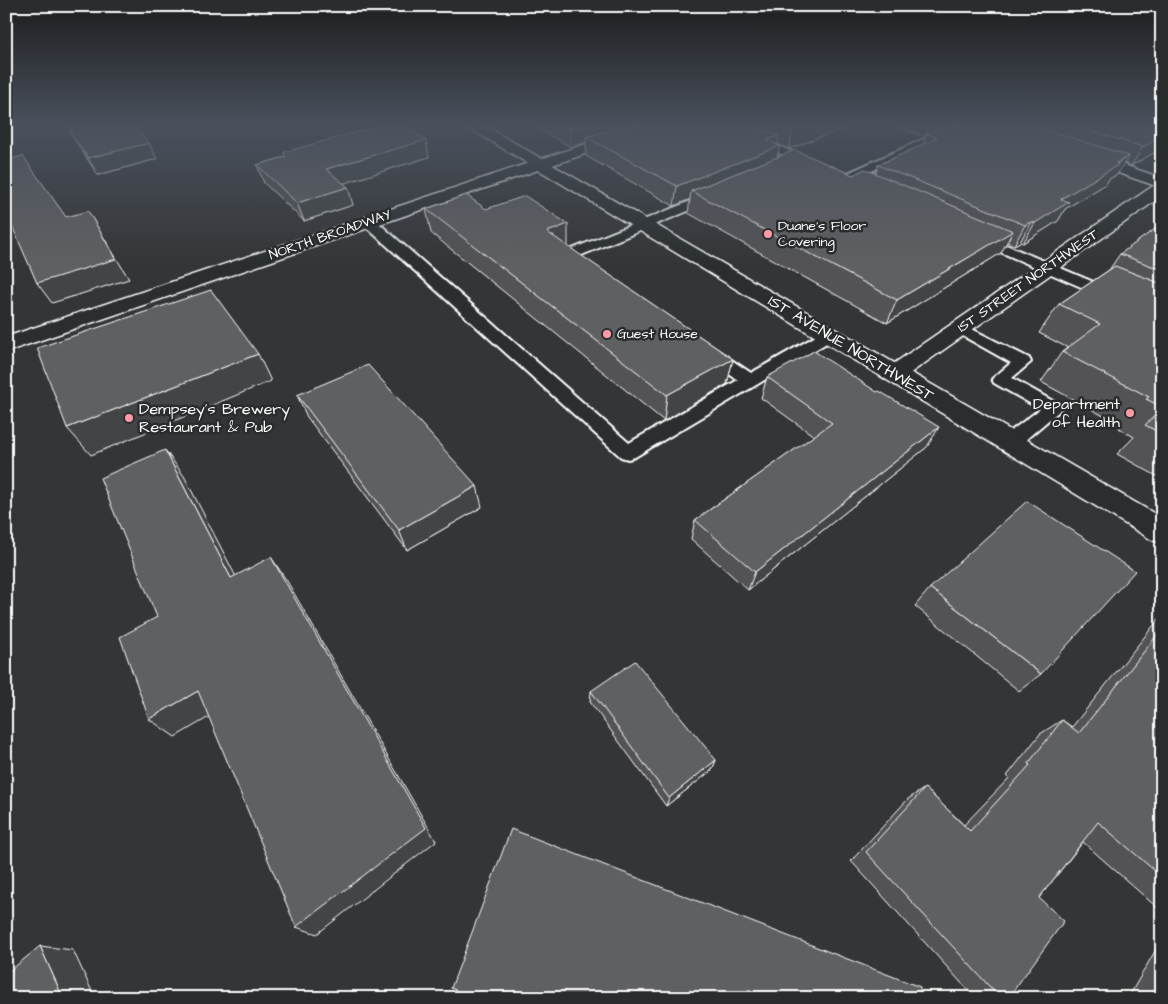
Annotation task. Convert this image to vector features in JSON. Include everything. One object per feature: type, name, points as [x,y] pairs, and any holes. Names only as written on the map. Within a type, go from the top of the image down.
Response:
[{"type":"street","name":"NORTH BROADWAY","points":[[6,345],[514,173]]},
{"type":"street","name":"1ST AVENUE NORTHWEST","points":[[555,173],[1162,532]]},
{"type":"street","points":[[1133,173],[1162,183]]},
{"type":"street","name":"1ST STREET NORTHWEST","points":[[894,374],[1162,188]]},
{"type":"lane","points":[[851,173],[841,177],[863,186]]},
{"type":"lane","points":[[591,272],[567,256],[722,192]]},
{"type":"lane","points":[[369,222],[628,452],[829,335]]},
{"type":"lane","points":[[968,233],[1162,317]]},
{"type":"lane","points":[[960,328],[1023,362],[1000,379],[1052,408],[1010,442]]},
{"type":"lane","points":[[695,343],[751,381]]},
{"type":"building","points":[[6,173],[35,173],[66,217],[88,211],[116,259],[37,283],[6,212]]},
{"type":"building","points":[[265,173],[331,173],[348,187],[297,203]]},
{"type":"building","points":[[653,173],[711,173],[677,186]]},
{"type":"building","points":[[737,173],[848,173],[853,175],[857,173],[874,173],[1013,231],[897,300],[691,191]]},
{"type":"building","points":[[897,173],[1105,173],[1061,199],[1069,202],[1035,223],[1031,222],[1025,225]]},
{"type":"building","points":[[466,195],[486,209],[525,196],[568,224],[547,232],[733,359],[667,395],[426,209]]},
{"type":"building","points":[[1162,224],[1162,270],[1120,254]]},
{"type":"building","points":[[1115,266],[1162,284],[1162,407],[1146,399],[1149,397],[1062,352],[1100,324],[1059,304]]},
{"type":"building","points":[[211,290],[258,354],[67,428],[37,348]]},
{"type":"building","points":[[814,351],[877,392],[879,391],[939,427],[755,572],[695,520],[832,423],[767,377]]},
{"type":"building","points":[[368,365],[477,486],[399,530],[297,395]]},
{"type":"building","points":[[1162,409],[1162,434],[1145,425]]},
{"type":"building","points":[[165,450],[231,578],[271,557],[426,828],[296,927],[198,691],[149,719],[120,637],[157,617],[100,478]]},
{"type":"building","points":[[1027,501],[1135,571],[1041,674],[930,588]]},
{"type":"building","points":[[1162,629],[1162,877],[1098,822],[1039,898],[1064,921],[1008,998],[1000,998],[866,852],[925,788],[970,831],[1030,765],[1028,764],[1062,720],[1079,733]]},
{"type":"building","points":[[635,661],[716,760],[669,798],[591,691]]},
{"type":"building","points":[[511,829],[920,987],[920,998],[473,998],[451,988]]},
{"type":"building","points":[[40,946],[63,998],[6,998],[6,974]]},
{"type":"place","name":"Duane's Floor Covering","points":[[768,234]]},
{"type":"place","name":"Guest House","points":[[607,334]]},
{"type":"place","name":"Department of Health","points":[[1130,413]]},
{"type":"place","name":"Dempsey's Brewery Restaurant & Pub","points":[[129,418]]}]
